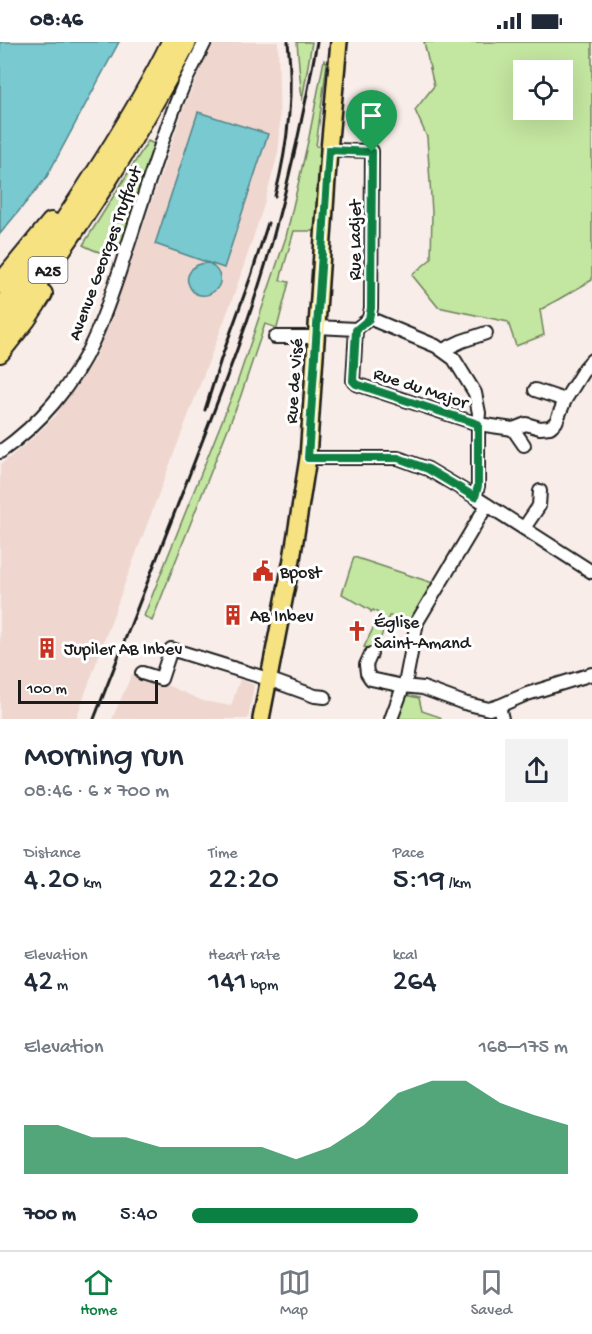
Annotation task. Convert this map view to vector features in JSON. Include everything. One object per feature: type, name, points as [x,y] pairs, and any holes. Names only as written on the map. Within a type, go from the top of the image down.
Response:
[{"type":"highway","name":"A25","points":[[0,308],[40,257],[87,187],[130,117],[171,42]]},
{"type":"highway","name":"A25","points":[[0,330],[51,266],[91,206],[140,128],[187,42]]},
{"type":"highway","name":"A25","points":[[0,285],[58,213],[87,187]]},
{"type":"highway","points":[[0,353],[26,320],[89,223],[91,206]]},
{"type":"main road","name":"Rue de Visé","points":[[261,719],[290,571],[308,458],[329,150],[339,42]]},
{"type":"street","name":"Avenue Georges Truffaut","points":[[0,452],[35,424],[57,399],[77,371],[93,341],[108,305],[176,103],[205,42]]},
{"type":"street","name":"Rue Ladjet","points":[[329,150],[372,152],[371,308],[369,319],[356,330]]},
{"type":"street","points":[[376,321],[443,350],[454,359],[475,393],[479,413],[478,424],[513,429],[526,424],[540,428],[550,427],[556,422],[565,400],[592,360]]},
{"type":"street","points":[[275,337],[356,330]]},
{"type":"street","name":"Rue du Major","points":[[356,330],[353,381],[356,384],[478,424],[478,486],[475,497]]},
{"type":"street","points":[[443,350],[486,333]]},
{"type":"street","points":[[535,390],[565,400]]},
{"type":"street","points":[[513,429],[524,444]]},
{"type":"street","points":[[308,458],[398,458],[428,469],[592,572]]},
{"type":"street","points":[[524,528],[539,506],[540,491]]},
{"type":"street","points":[[391,719],[406,679],[417,622],[487,505]]},
{"type":"street","points":[[142,673],[161,679],[171,650],[268,679],[315,696],[326,697]]},
{"type":"street","points":[[370,654],[366,665],[369,679],[423,688],[500,713],[527,694],[592,674]]},
{"type":"shaded area","points":[[213,42],[278,42],[280,133],[278,153],[264,205],[235,292],[76,719],[0,719],[0,465],[54,417],[94,360],[112,318],[185,104]]},
{"type":"shaded area","points":[[132,674],[169,686],[203,701],[231,706],[240,679],[254,685],[248,719],[112,719]]},
{"type":"green space","points":[[297,42],[312,42],[302,101]]},
{"type":"green space","points":[[424,42],[592,42],[592,280],[540,310],[544,335],[516,346],[508,322],[438,307],[412,275],[431,259],[432,212],[427,137],[415,110],[434,86]]},
{"type":"green space","points":[[324,60],[327,63],[316,146],[322,147],[314,231],[294,231],[280,280],[289,282],[277,328],[265,324],[240,398],[152,621],[144,616],[236,386],[286,237]]},
{"type":"green space","points":[[148,141],[156,145],[124,241],[110,253],[100,252],[83,245]]},
{"type":"green space","points":[[354,557],[433,583],[413,619],[389,616],[376,650],[364,647],[380,614],[373,610],[371,612],[342,594]]},
{"type":"green space","points":[[405,695],[419,698],[422,711],[441,719],[397,719]]},
{"type":"water","points":[[0,42],[119,42],[46,178],[0,234]]},
{"type":"water","points":[[198,112],[268,134],[224,268],[155,244]]},
{"type":"water","points":[[209,263],[217,271],[220,279],[219,286],[207,295],[200,295],[194,292],[188,283],[188,277],[196,266]]},
{"type":"railway","points":[[275,196],[289,120],[288,42]]},
{"type":"railway","points":[[94,719],[234,359],[254,301],[285,192],[317,42]]},
{"type":"railway","points":[[205,410],[268,223]]},
{"type":"place","name":"Bpost","points":[[263,571]]},
{"type":"place","name":"AB Inbev","points":[[233,615]]},
{"type":"place","name":"Église Saint-Amand","points":[[357,631]]},
{"type":"place","name":"Jupiler AB Inbev","points":[[47,648]]},
{"type":"route","points":[[329,150],[372,152],[371,308],[369,319],[356,330],[353,381],[356,384],[478,424],[478,486],[475,497],[428,469],[398,458],[308,458],[329,150]]}]
